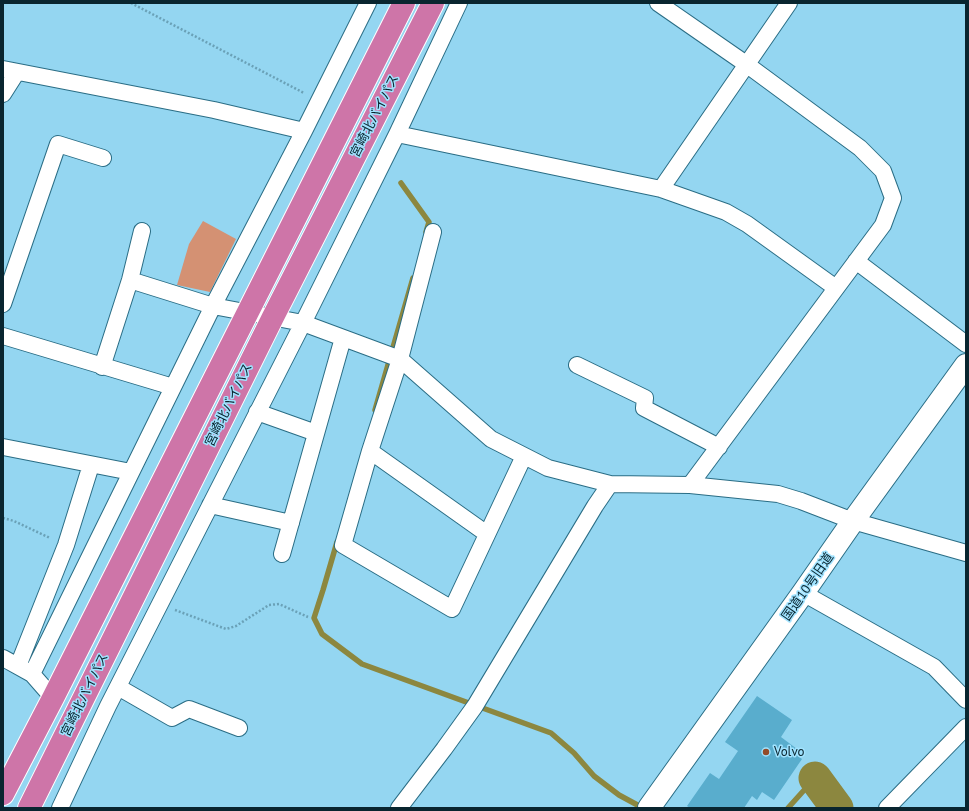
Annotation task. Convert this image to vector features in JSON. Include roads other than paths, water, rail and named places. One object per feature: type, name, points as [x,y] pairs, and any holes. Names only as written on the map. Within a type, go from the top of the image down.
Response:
[{"type":"highway","name":"宮崎北バイパス","points":[[3,794],[404,3]]},
{"type":"highway","name":"宮崎北バイパス","points":[[29,808],[272,317],[433,3]]},
{"type":"street","points":[[25,670],[131,472],[213,306],[368,3]]},
{"type":"street","points":[[60,808],[118,687],[303,323],[459,3]]},
{"type":"street","points":[[658,3],[746,64],[860,148],[883,170],[892,198],[883,225],[690,485]]},
{"type":"street","points":[[661,189],[789,3]]},
{"type":"street","points":[[3,94],[10,71],[214,110],[304,130]]},
{"type":"street","points":[[396,134],[661,189],[726,212],[747,224],[836,288]]},
{"type":"street","points":[[3,304],[58,144],[103,158]]},
{"type":"street","points":[[102,367],[130,280],[142,231]]},
{"type":"street","points":[[433,232],[393,356],[370,451],[343,545],[452,609],[524,456]]},
{"type":"street","points":[[856,261],[966,344]]},
{"type":"street","points":[[130,280],[213,306],[303,323],[393,356],[491,438],[548,468],[610,484],[690,485],[778,494],[801,501],[853,521],[966,553]]},
{"type":"street","points":[[3,336],[102,367],[173,387]]},
{"type":"street","points":[[282,554],[343,338]]},
{"type":"street","points":[[577,365],[645,398],[644,408],[719,446]]},
{"type":"street","name":"国道10号旧道","points":[[654,802],[853,521],[966,365]]},
{"type":"street","points":[[257,412],[316,433]]},
{"type":"street","points":[[3,447],[131,472]]},
{"type":"street","points":[[370,451],[487,534]]},
{"type":"street","points":[[25,670],[91,464]]},
{"type":"street","points":[[399,808],[444,750],[482,695],[591,513],[610,484]]},
{"type":"street","points":[[210,505],[291,523]]},
{"type":"street","points":[[803,593],[934,667],[966,700]]},
{"type":"street","points":[[3,658],[25,670],[53,698]]},
{"type":"street","points":[[118,687],[172,718],[189,708],[239,728]]},
{"type":"street","points":[[887,808],[966,727]]},
{"type":"waterway","points":[[401,183],[429,222],[426,232]]},
{"type":"waterway","points":[[375,410],[413,278]]},
{"type":"waterway","points":[[337,542],[314,618],[322,634],[362,664],[551,733],[574,753],[594,776],[619,795],[643,808]]},
{"type":"waterway","points":[[788,808],[815,778]]},
{"type":"waterway","points":[[815,778],[837,808]]},
{"type":"place","name":"Volvo","points":[[766,752]]}]
